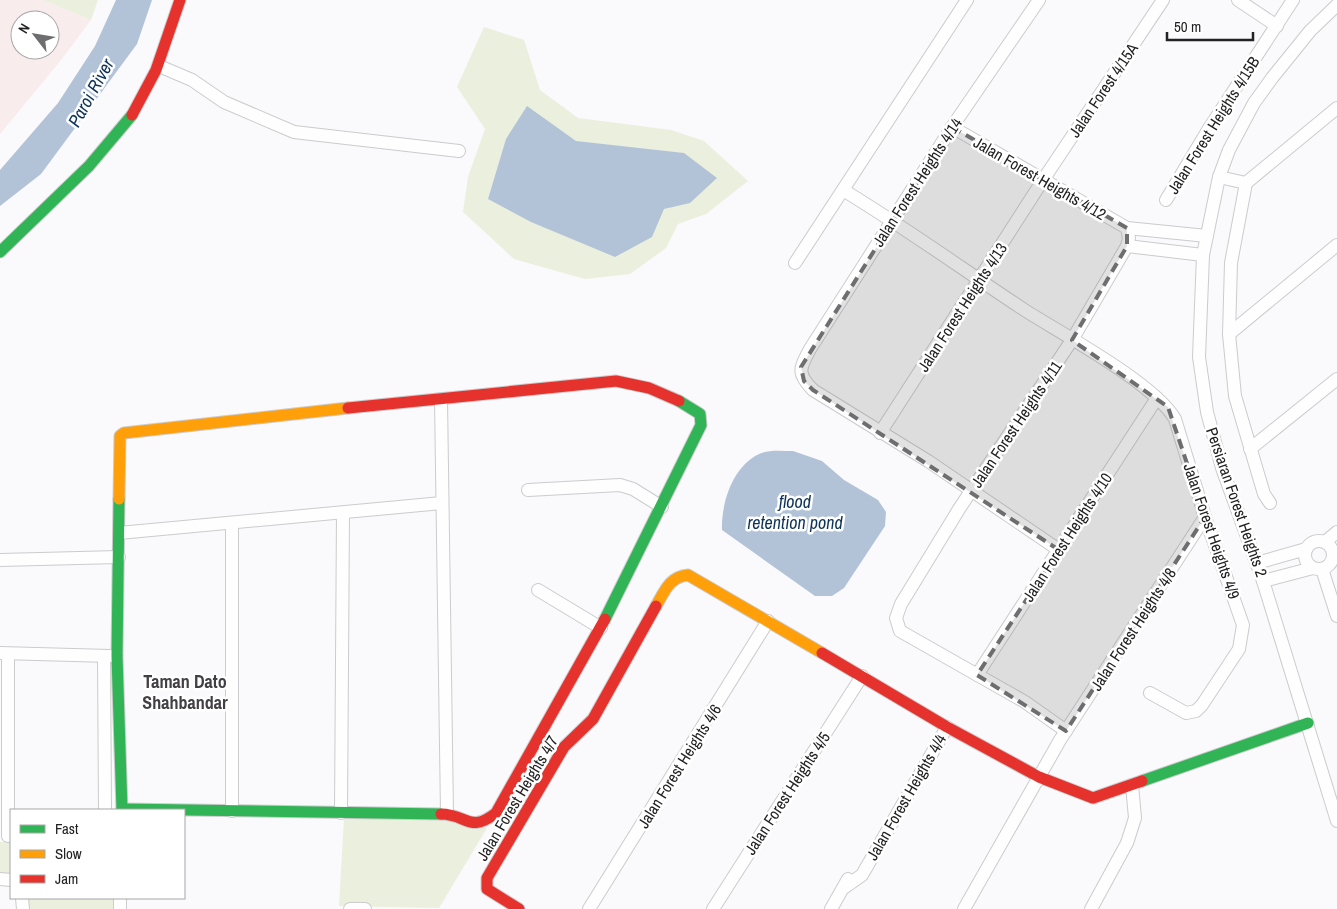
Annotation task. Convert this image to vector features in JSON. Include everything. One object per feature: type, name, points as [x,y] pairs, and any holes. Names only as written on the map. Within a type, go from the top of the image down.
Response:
[{"type":"street","points":[[0,252],[95,158],[136,109],[159,66],[180,0]]},
{"type":"street","points":[[795,263],[967,0]]},
{"type":"street","name":"Jalan Forest Heights 4/14","points":[[880,433],[812,390],[804,381],[801,367],[952,127],[1039,0]]},
{"type":"street","name":"Jalan Forest 4/15A","points":[[1043,180],[1163,0]]},
{"type":"street","points":[[1238,0],[1277,26]]},
{"type":"street","name":"Jalan Forest Heights 4/15B","points":[[1166,200],[1208,130],[1293,0]]},
{"type":"street","name":"Persiaran Forest Heights 2","points":[[1337,5],[1293,51],[1254,103],[1229,150],[1219,177],[1203,255],[1199,356],[1201,383],[1222,468],[1263,581],[1337,821]]},
{"type":"street","points":[[159,66],[192,80],[224,102],[294,132],[459,151]]},
{"type":"street","points":[[1270,503],[1264,494],[1235,396],[1229,334],[1231,263],[1246,183],[1337,108]]},
{"type":"street","name":"Jalan Forest Heights 4/12","points":[[952,127],[1128,228]]},
{"type":"street","points":[[1219,177],[1246,183]]},
{"type":"street","name":"Jalan Forest Heights 4/13","points":[[880,433],[1043,180]]},
{"type":"street","name":"Jalan Forest Heights 4/9","points":[[843,190],[892,220],[1072,340],[1158,398],[1168,407],[1175,419],[1205,517],[1243,625],[1239,649],[1202,705],[1196,711],[1186,713],[1150,693]]},
{"type":"street","points":[[1128,228],[1207,236]]},
{"type":"street","name":"Jalan Forest Heights 4/11","points":[[977,675],[900,631],[896,618],[901,604],[971,492],[1072,340],[1127,246],[1129,238],[1128,228]]},
{"type":"street","points":[[1229,334],[1337,245]]},
{"type":"street","points":[[1127,246],[1203,255]]},
{"type":"street","points":[[1250,449],[1337,379]]},
{"type":"street","points":[[122,809],[118,656],[118,441],[124,433],[616,381],[641,385],[688,406],[700,414],[700,425],[662,507],[601,628],[496,813],[484,823],[473,826],[447,814],[185,810]]},
{"type":"street","points":[[441,398],[447,814]]},
{"type":"street","name":"Jalan Forest Heights 4/10","points":[[977,675],[1158,398]]},
{"type":"street","points":[[880,433],[928,461],[1059,550]]},
{"type":"street","points":[[528,490],[620,485],[633,489],[662,507]]},
{"type":"street","points":[[119,533],[442,503]]},
{"type":"street","points":[[341,813],[343,513]]},
{"type":"street","name":"Jalan Forest Heights 4/8","points":[[964,909],[1063,736],[1205,517]]},
{"type":"street","points":[[232,523],[232,811]]},
{"type":"street","points":[[1257,563],[1306,549],[1312,542],[1325,542],[1337,532]]},
{"type":"street","points":[[1263,581],[1330,564],[1335,557],[1331,548],[1325,542]]},
{"type":"street","points":[[1306,549],[1307,562],[1318,568],[1337,616]]},
{"type":"street","points":[[0,560],[119,557]]},
{"type":"street","name":"Jalan Forest Heights 4/7","points":[[519,909],[487,888],[487,878],[564,747],[592,719],[669,584],[678,576],[688,576],[768,621]]},
{"type":"street","points":[[538,590],[601,628]]},
{"type":"street","points":[[768,621],[947,726],[1039,777],[1080,795],[1093,798],[1308,723]]},
{"type":"street","name":"Jalan Forest Heights 4/6","points":[[589,909],[768,621]]},
{"type":"street","points":[[6,836],[4,654],[118,656]]},
{"type":"street","points":[[104,656],[105,809]]},
{"type":"street","points":[[977,675],[1024,702],[1063,736]]},
{"type":"street","name":"Jalan Forest Heights 4/5","points":[[713,909],[862,676]]},
{"type":"street","name":"Jalan Forest Heights 4/4","points":[[831,909],[851,874],[864,868],[947,726]]},
{"type":"street","points":[[1095,908],[1128,843],[1135,818],[1132,785]]},
{"type":"street","points":[[350,909],[365,909]]},
{"type":"highlighted area","points":[[952,127],[1127,228],[1127,246],[1072,340],[1168,407],[1205,517],[1066,731],[977,675],[1059,550],[813,390],[804,381],[801,367]]},
{"type":"shaded area","points":[[0,0],[43,0],[91,20],[61,60],[0,134]]},
{"type":"green space","points":[[43,0],[98,0],[91,20]]},
{"type":"green space","points":[[484,27],[524,40],[540,90],[578,118],[671,130],[704,141],[748,181],[706,214],[678,224],[666,248],[630,274],[585,279],[514,259],[463,212],[468,177],[485,129],[457,87]]},
{"type":"green space","points":[[344,819],[446,819],[487,828],[439,908],[339,906]]},
{"type":"green space","points":[[10,841],[10,878],[0,878],[0,842]]},
{"type":"green space","points":[[25,899],[116,899],[115,909],[25,909]]},
{"type":"water","name":"Paroi River","points":[[116,0],[152,0],[137,44],[41,174],[0,206],[0,170],[58,103],[95,46]]},
{"type":"water","points":[[527,106],[576,141],[684,153],[717,178],[690,203],[664,209],[652,237],[615,257],[531,222],[488,199],[506,139]]},
{"type":"water","name":"flood retention pond","points":[[793,451],[822,461],[844,480],[878,500],[886,512],[885,526],[844,588],[832,596],[815,596],[722,530],[722,519],[727,495],[738,473],[745,464],[765,452]]},
{"type":"traffic: fast","points":[[0,252],[89,166],[132,115]]},
{"type":"traffic: fast","points":[[605,619],[701,425],[700,414],[679,401]]},
{"type":"traffic: fast","points":[[119,499],[117,656],[122,809]]},
{"type":"traffic: fast","points":[[1142,781],[1308,723]]},
{"type":"traffic: fast","points":[[185,810],[441,814]]},
{"type":"traffic: slow","points":[[119,499],[120,436],[124,433],[348,408]]},
{"type":"traffic: slow","points":[[656,606],[672,582],[688,575],[822,653]]},
{"type":"traffic: jam","points":[[132,115],[156,70],[180,0]]},
{"type":"traffic: jam","points":[[348,408],[616,381],[649,388],[679,401]]},
{"type":"traffic: jam","points":[[519,909],[487,889],[487,878],[564,747],[593,719],[656,606]]},
{"type":"traffic: jam","points":[[441,814],[474,823],[487,819],[496,813],[605,619]]},
{"type":"traffic: jam","points":[[822,653],[947,727],[1039,777],[1093,798],[1142,781]]},
{"type":"district","name":"Taman Dato Shahbandar","points":[[185,692]]}]
